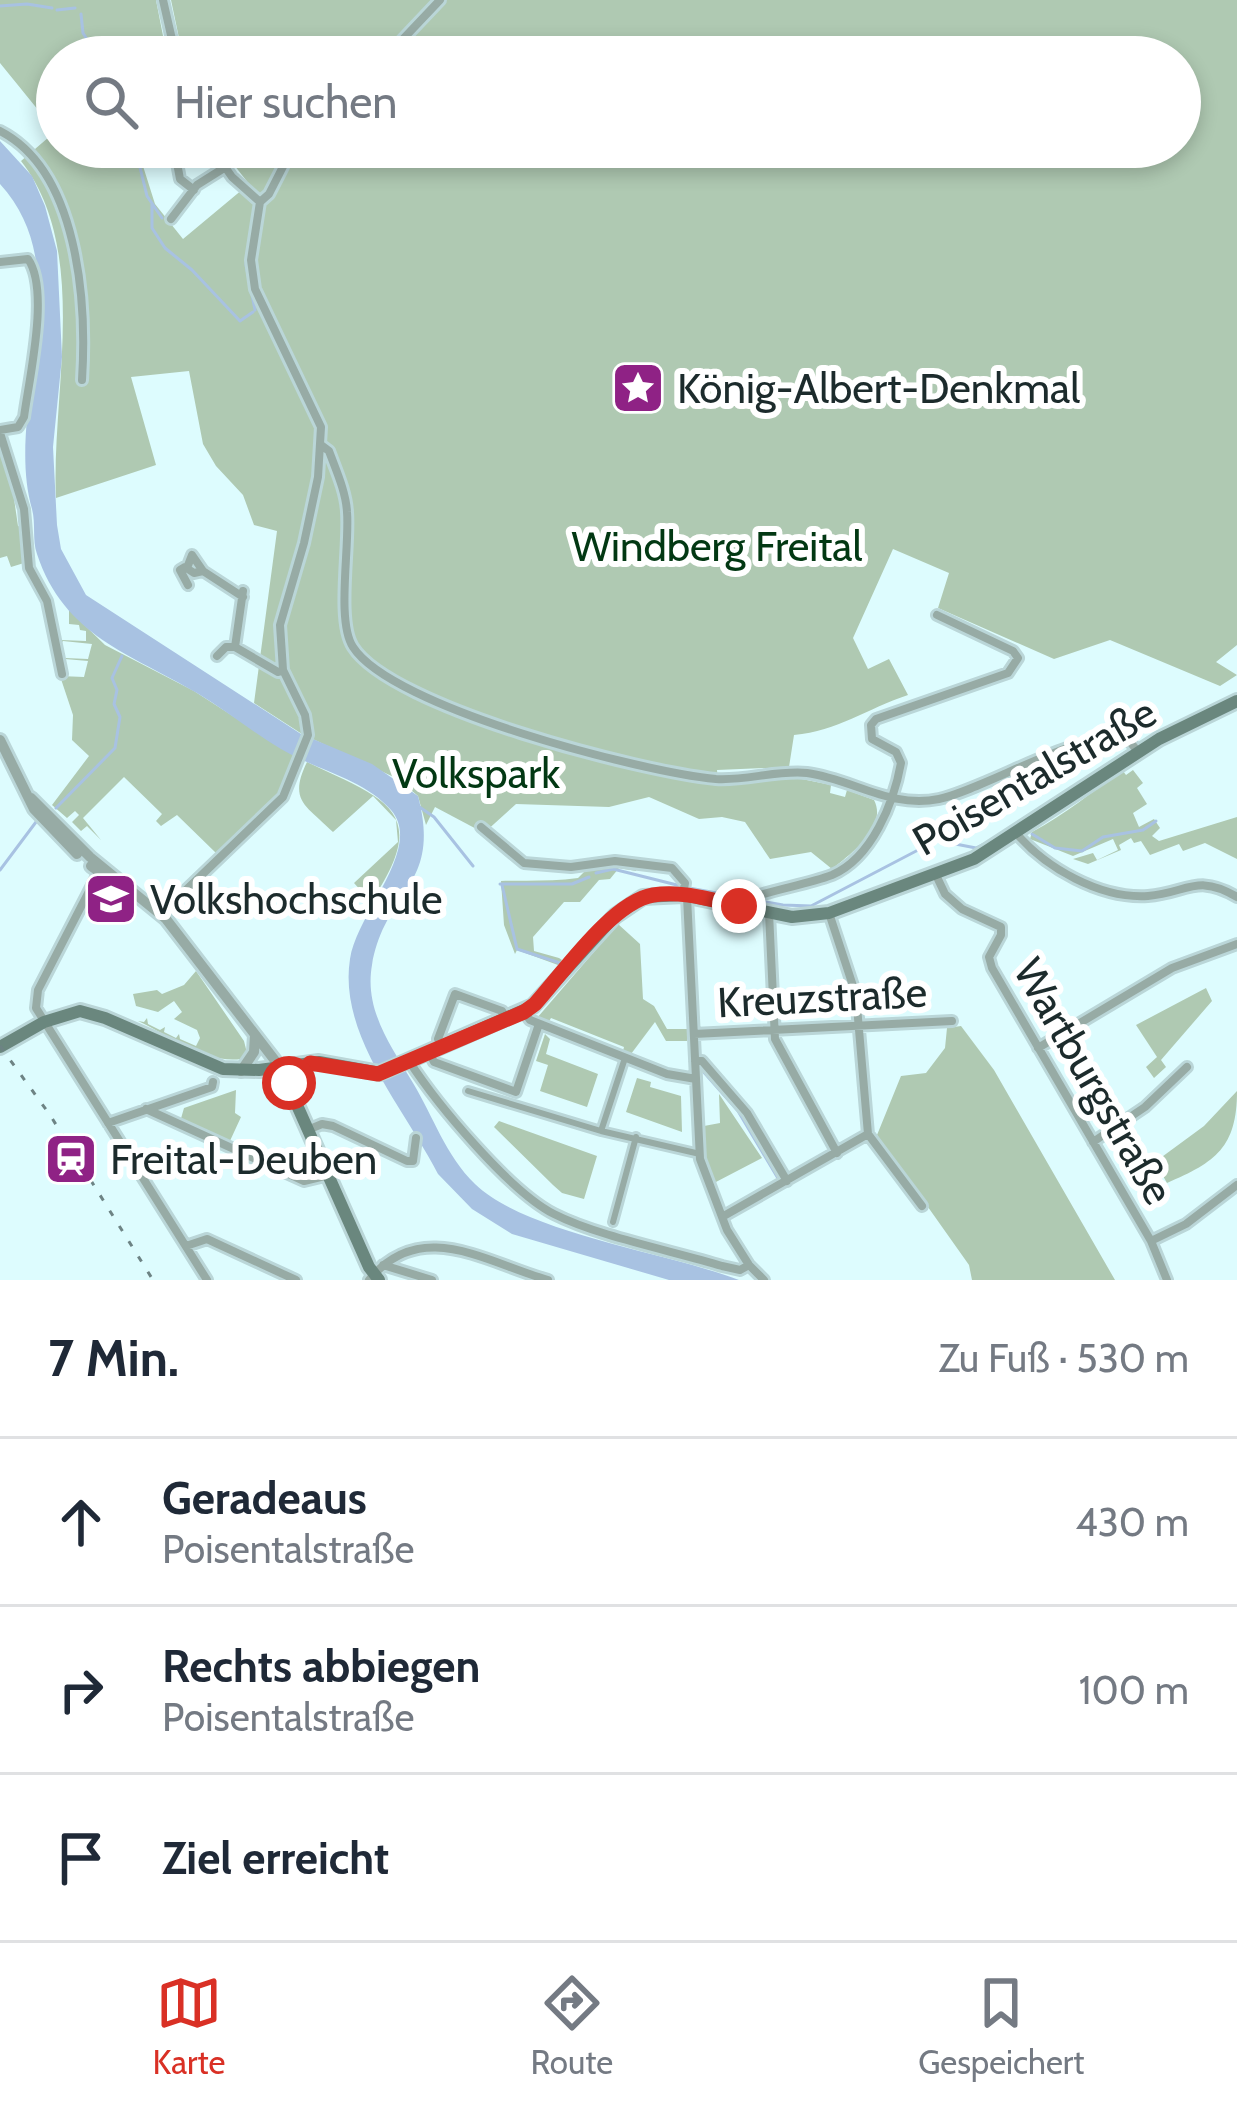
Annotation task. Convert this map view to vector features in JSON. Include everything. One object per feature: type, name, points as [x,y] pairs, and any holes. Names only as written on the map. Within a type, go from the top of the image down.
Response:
[{"type":"main road","name":"Poisentalstraße","points":[[241,1071],[310,1063],[380,1073],[524,1012],[626,907],[653,895],[685,892],[808,918],[936,875],[1016,833],[1138,752],[1237,701]]},
{"type":"main road","points":[[0,1047],[65,1013],[88,1012],[211,1066],[241,1071]]},
{"type":"main road","points":[[294,1093],[310,1063]]},
{"type":"main road","points":[[280,1067],[376,1275]]},
{"type":"street","points":[[163,0],[171,36]]},
{"type":"street","points":[[406,36],[440,0]]},
{"type":"street","points":[[0,131],[36,158]]},
{"type":"street","points":[[44,168],[65,208],[78,283],[82,380]]},
{"type":"street","points":[[178,168],[180,179],[194,190]]},
{"type":"street","points":[[171,219],[194,190],[224,168],[260,202]]},
{"type":"street","points":[[161,914],[279,801],[308,735],[283,670],[280,625],[304,543],[321,427],[255,290],[251,260],[260,202],[282,168]]},
{"type":"street","points":[[0,262],[28,259],[34,265],[37,313],[24,417],[18,427],[0,432],[24,509],[28,562],[47,601],[62,674]]},
{"type":"street","points":[[321,445],[329,451],[347,507],[348,637],[355,651],[399,684],[512,730],[716,779],[818,775],[890,800],[941,798],[1064,750],[1114,737],[1128,739],[1138,752]]},
{"type":"street","points":[[188,584],[181,570],[187,568],[192,555],[203,571],[243,594],[236,647]]},
{"type":"street","points":[[757,896],[827,876],[846,866],[873,835],[901,763],[896,752],[872,739],[875,719],[1009,674],[1018,658],[1013,651],[937,615]]},
{"type":"street","points":[[218,656],[226,647],[236,647],[278,672],[283,670]]},
{"type":"street","points":[[0,740],[46,823],[161,914],[280,1067]]},
{"type":"street","points":[[481,827],[524,863],[572,867],[615,861],[671,868],[685,892],[700,1154],[722,1217],[749,1265],[764,1280]]},
{"type":"street","points":[[1016,833],[1066,874],[1126,894],[1155,895],[1204,884],[1236,896]]},
{"type":"street","points":[[100,869],[35,995],[36,1008],[207,1280]]},
{"type":"street","name":"Wartburgstraße","points":[[936,875],[945,894],[962,909],[1001,927],[989,963],[1151,1241],[1167,1280]]},
{"type":"street","points":[[769,912],[773,1029],[779,1052],[837,1153]]},
{"type":"street","points":[[829,913],[851,973],[868,1135],[922,1206]]},
{"type":"street","points":[[1038,1048],[1157,976],[1237,944]]},
{"type":"street","points":[[507,1019],[502,1011],[454,994],[434,1062],[516,1092],[539,1024]]},
{"type":"street","points":[[524,1012],[539,1024],[625,1058],[696,1079]]},
{"type":"street","name":"Kreuzstraße","points":[[694,1034],[952,1021]]},
{"type":"street","points":[[241,1071],[254,1052],[255,1032]]},
{"type":"street","points":[[601,1131],[625,1058]]},
{"type":"street","points":[[695,1061],[702,1061],[747,1113],[788,1181]]},
{"type":"street","points":[[406,1062],[543,1208],[562,1218],[722,1266],[740,1270],[749,1265]]},
{"type":"street","points":[[1093,1142],[1145,1108],[1187,1067]]},
{"type":"street","points":[[108,1123],[212,1088],[213,1082]]},
{"type":"street","points":[[468,1090],[601,1131],[700,1154]]},
{"type":"street","points":[[146,1109],[304,1181],[329,1175]]},
{"type":"street","points":[[310,1130],[322,1124],[333,1126],[407,1161],[415,1156],[416,1138]]},
{"type":"street","points":[[722,1217],[868,1135]]},
{"type":"street","points":[[613,1222],[636,1137]]},
{"type":"street","points":[[1151,1241],[1186,1224],[1237,1185]]},
{"type":"street","points":[[187,1246],[207,1239],[296,1280]]},
{"type":"street","points":[[376,1275],[421,1246],[436,1245],[548,1280]]},
{"type":"street","points":[[376,1275],[432,1280]]},
{"type":"green space","points":[[0,0],[156,0],[163,36],[36,36],[36,107],[0,63]]},
{"type":"green space","points":[[171,0],[1237,0],[1237,645],[1216,662],[1237,675],[1220,686],[1110,640],[1054,659],[938,608],[949,573],[893,549],[853,638],[868,669],[889,659],[908,695],[838,724],[794,735],[789,767],[717,770],[718,781],[797,778],[831,785],[830,793],[845,797],[847,790],[874,800],[877,810],[872,830],[832,869],[811,852],[770,859],[745,822],[699,819],[649,797],[609,807],[516,804],[484,833],[435,807],[426,825],[418,796],[398,779],[302,734],[254,703],[277,531],[254,525],[243,495],[203,444],[189,371],[131,377],[156,465],[56,498],[62,279],[42,197],[21,161],[36,148],[36,168],[144,168],[155,204],[183,239],[249,184],[236,168],[1201,168],[1201,36],[179,36]]},
{"type":"green space","points":[[0,455],[15,484],[18,526],[22,527],[24,563],[11,567],[7,556],[0,558]]},
{"type":"green space","points":[[69,610],[105,645],[194,691],[295,756],[280,792],[216,853],[177,815],[161,826],[156,821],[162,814],[124,777],[83,818],[101,840],[87,826],[81,831],[72,822],[79,815],[75,811],[67,818],[52,805],[89,756],[72,740],[73,715],[60,676],[84,677],[88,661],[65,659],[63,664],[61,654],[88,659],[92,644],[63,641],[59,646],[57,635],[61,640],[86,641],[86,631],[69,624]]},
{"type":"green space","points":[[307,762],[359,787],[378,799],[395,819],[373,796],[333,832],[300,794]]},
{"type":"green space","points":[[1133,770],[1143,783],[1137,788],[1147,804],[1133,813],[1139,827],[1154,819],[1160,828],[1152,836],[1159,841],[1237,817],[1237,859],[1205,843],[1183,851],[1179,844],[1150,855],[1141,841],[1134,843],[1131,838],[1119,845],[1121,850],[1088,864],[1073,859],[1093,853],[1097,860],[1118,850],[1113,839],[1073,856],[1030,839],[1032,832],[1123,771],[1126,775]]},
{"type":"green space","points":[[396,822],[399,828],[398,847],[371,902],[354,883],[398,842]]},
{"type":"green space","points":[[616,863],[637,866],[636,871],[619,868],[610,879],[599,880],[580,902],[564,902],[533,937],[534,951],[559,958],[558,965],[517,950],[515,954],[504,925],[501,881],[578,878],[587,869]]},
{"type":"green space","points":[[618,924],[640,944],[643,999],[654,1006],[667,1029],[687,1029],[687,1041],[666,1041],[655,1022],[631,1054],[551,1018],[548,1023],[537,1018]]},
{"type":"green space","points":[[196,971],[244,1041],[247,1053],[241,1059],[201,1053],[138,1021],[147,1018],[148,1024],[160,1030],[165,1027],[164,1032],[176,1038],[179,1034],[196,1046],[197,1030],[174,1019],[182,1012],[174,1001],[158,1012],[136,1006],[133,994],[157,990],[162,994],[184,985]]},
{"type":"green space","points":[[1206,988],[1212,1001],[1161,1060],[1166,1067],[1154,1078],[1146,1067],[1157,1057],[1136,1025]]},
{"type":"green space","points":[[961,1026],[994,1070],[1115,1280],[972,1280],[969,1265],[877,1135],[901,1076],[926,1073],[945,1048],[947,1028]]},
{"type":"green space","points":[[545,1034],[550,1039],[546,1054],[598,1074],[587,1107],[540,1091],[548,1065],[536,1061]]},
{"type":"green space","points":[[637,1078],[681,1096],[682,1132],[626,1112]]},
{"type":"green space","points":[[236,1090],[235,1113],[241,1117],[229,1143],[180,1122],[184,1108]]},
{"type":"green space","points":[[1237,1091],[1233,1126],[1220,1150],[1199,1168],[1167,1183],[1155,1162],[1204,1126]]},
{"type":"green space","points":[[719,1094],[762,1158],[714,1183],[704,1126],[720,1123]]},
{"type":"green space","points":[[499,1121],[597,1156],[584,1199],[553,1185],[494,1127]]},
{"type":"water","points":[[0,141],[32,176],[57,251],[62,357],[53,447],[57,525],[61,549],[86,595],[301,734],[372,764],[418,796],[423,850],[379,940],[372,965],[372,997],[388,1041],[448,1148],[475,1184],[498,1201],[562,1229],[739,1280],[669,1280],[512,1234],[472,1209],[438,1174],[377,1071],[354,1016],[350,959],[400,843],[399,825],[391,810],[367,790],[281,749],[197,693],[102,640],[64,605],[49,582],[36,549],[26,470],[39,299],[36,258],[24,219],[0,184]]},
{"type":"waterway","points":[[0,6],[52,8]]},
{"type":"waterway","points":[[57,10],[75,8]]},
{"type":"waterway","points":[[81,14],[85,36]]},
{"type":"waterway","points":[[140,168],[147,196],[162,218]]},
{"type":"waterway","points":[[152,204],[152,228],[165,248],[240,321],[253,312]]},
{"type":"waterway","points":[[252,222],[246,265],[255,310]]},
{"type":"waterway","points":[[56,808],[115,748],[120,717],[112,678],[122,656]]},
{"type":"waterway","points":[[418,806],[434,817],[473,866]]},
{"type":"waterway","points":[[1032,834],[1055,848],[1082,851],[1103,837],[1143,830],[1156,821]]},
{"type":"waterway","points":[[0,870],[36,822]]},
{"type":"waterway","points":[[935,840],[976,848],[992,840]]},
{"type":"waterway","points":[[596,873],[613,869],[689,888],[811,906],[920,849]]},
{"type":"waterway","points":[[500,884],[572,884],[589,877]]},
{"type":"waterway","points":[[502,885],[517,949],[560,963]]},
{"type":"waterway","points":[[701,1069],[738,1111],[779,1180]]},
{"type":"railway","points":[[0,1046],[50,1115],[153,1280]]},
{"type":"place","name":"König-Albert-Denkmal","points":[[638,388]]},
{"type":"place","name":"Volkshochschule","points":[[111,899]]},
{"type":"place","name":"Freital-Deuben","points":[[71,1159]]},
{"type":"route","points":[[289,1083],[294,1093],[310,1063],[378,1074],[524,1012],[615,916],[643,897],[672,894],[739,906]]},
{"type":"park label","name":"Windberg Freital","points":[[717,546]]},
{"type":"park label","name":"Volkspark","points":[[476,773]]}]
